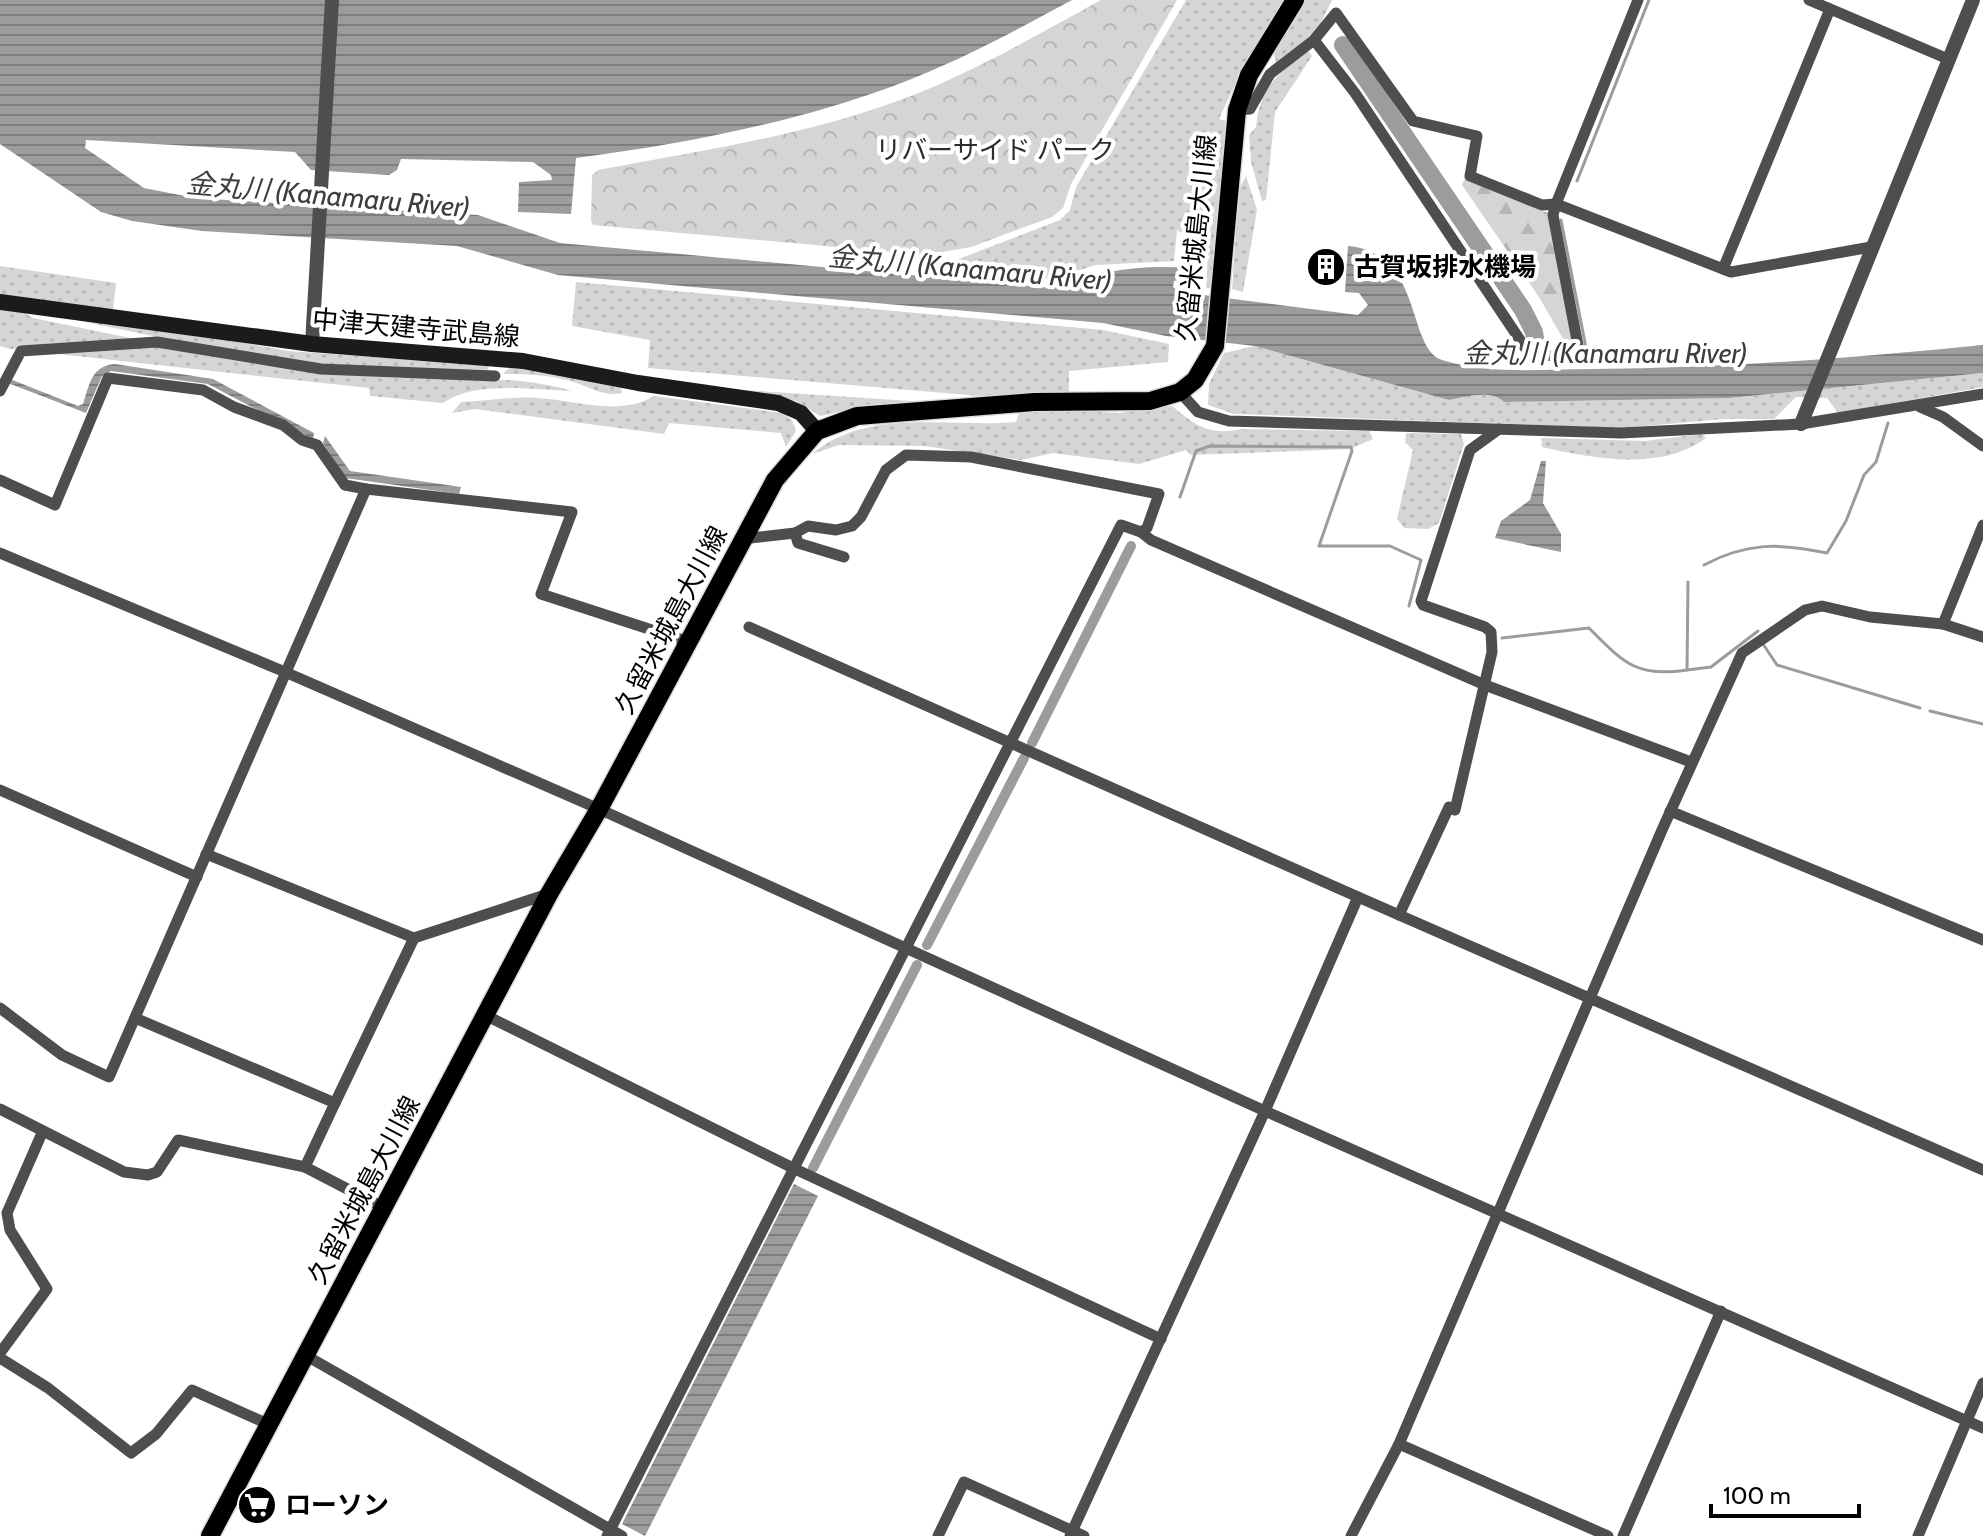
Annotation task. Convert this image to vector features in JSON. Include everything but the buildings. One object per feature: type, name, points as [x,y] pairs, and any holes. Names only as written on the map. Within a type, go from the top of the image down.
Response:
[{"type":"main road","name":"久留米城島大川線","points":[[210,1536],[549,894],[599,809],[775,480],[817,431],[857,416],[1034,402],[1150,401],[1180,392],[1195,380],[1215,346],[1237,110],[1249,75],[1295,0]]},
{"type":"main road","name":"中津天建寺武島線","points":[[0,302],[523,361],[638,383],[778,403],[801,413],[817,431]]},
{"type":"street","points":[[312,339],[332,0]]},
{"type":"street","points":[[1314,40],[1355,93],[1530,355],[1580,356],[1553,215],[1638,0]]},
{"type":"street","points":[[1809,0],[1948,59]]},
{"type":"street","points":[[1801,424],[1844,310],[1973,0]]},
{"type":"street","points":[[1723,269],[1830,9]]},
{"type":"street","points":[[1237,110],[1250,109],[1270,74],[1314,40],[1336,13],[1413,121],[1477,136],[1470,176],[1542,205],[1556,204],[1731,272],[1871,247]]},
{"type":"street","points":[[0,391],[21,351],[157,342],[321,369],[495,376]]},
{"type":"street","points":[[1,483],[55,505],[108,378],[203,390],[317,445],[345,485],[572,512],[541,594],[689,642]]},
{"type":"street","points":[[1180,392],[1198,412],[1229,421],[1621,433],[1801,424],[1919,407],[1983,394]]},
{"type":"street","points":[[1919,407],[1943,417],[1983,446]]},
{"type":"street","points":[[1399,915],[1449,807],[1455,810],[1492,652],[1491,632],[1485,627],[1423,605],[1421,601],[1470,450],[1499,429]]},
{"type":"street","points":[[742,539],[795,533],[808,526],[836,530],[852,526],[861,517],[894,461],[906,455],[923,453],[971,457],[1159,494],[1147,528],[1141,532]]},
{"type":"street","points":[[0,1008],[62,1055],[109,1077],[366,489]]},
{"type":"street","points":[[305,1355],[613,1534],[1121,525],[1485,685],[1691,762]]},
{"type":"street","points":[[1943,624],[1983,525]]},
{"type":"street","points":[[795,533],[798,543],[844,557]]},
{"type":"street","points":[[0,553],[285,672],[599,809],[1265,1111],[1983,1428]]},
{"type":"street","points":[[1351,1536],[1399,1444],[1691,762],[1742,653],[1805,610],[1833,608],[1870,617],[1943,624],[1983,637]]},
{"type":"street","points":[[749,627],[1983,1170]]},
{"type":"street","points":[[0,790],[197,877]]},
{"type":"street","points":[[1670,811],[1983,940]]},
{"type":"street","points":[[206,854],[414,938],[549,894]]},
{"type":"street","points":[[1071,1533],[1265,1111],[1358,897]]},
{"type":"street","points":[[305,1167],[414,938]]},
{"type":"street","points":[[487,1016],[795,1169],[1161,1339]]},
{"type":"street","points":[[135,1018],[335,1103]]},
{"type":"street","points":[[0,1109],[124,1172],[148,1175],[157,1172],[178,1140],[305,1167],[384,1208]]},
{"type":"street","points":[[42,1133],[7,1213],[10,1230],[47,1289],[0,1355],[131,1453],[156,1434],[192,1390],[270,1425]]},
{"type":"street","points":[[1623,1536],[1721,1311]]},
{"type":"street","points":[[1918,1536],[1983,1383]]},
{"type":"street","points":[[1399,1444],[1608,1536]]},
{"type":"street","points":[[938,1536],[964,1482],[1071,1533],[1084,1536]]},
{"type":"green space","name":"リバーサイド パーク","points":[[1101,0],[1177,0],[1071,184],[1063,208],[1052,217],[971,247],[926,255],[593,225],[592,175],[598,170],[756,140],[873,110],[960,75]]},
{"type":"green space","points":[[1186,0],[1287,0],[1242,69],[1219,119],[1227,121],[1215,289],[1206,288],[1208,255],[1196,242],[1177,230],[1174,261],[1096,265],[1051,279],[927,267],[951,262],[1060,220],[1070,210],[1076,187]]},
{"type":"green space","points":[[1302,0],[1332,0],[1317,31],[1276,62],[1273,49]]},
{"type":"green space","points":[[1308,50],[1312,56],[1275,112],[1266,200],[1262,201],[1251,162],[1249,135],[1256,127],[1262,101],[1272,82]]},
{"type":"green space","points":[[1246,176],[1257,210],[1243,292],[1232,289],[1239,189]]},
{"type":"green space","points":[[1465,178],[1548,213],[1576,342],[1570,351],[1539,297],[1462,185]]},
{"type":"green space","points":[[0,266],[116,283],[113,310],[0,296]]},
{"type":"green space","points":[[576,282],[1103,330],[1169,344],[1168,362],[1069,371],[1069,393],[992,397],[648,368],[650,340],[572,326]]},
{"type":"green space","points":[[0,308],[140,340],[10,349],[0,346]]},
{"type":"green space","points":[[52,315],[288,351],[489,365],[488,370],[317,364],[239,354]]},
{"type":"green space","points":[[152,346],[325,372],[502,380],[572,391],[488,389],[471,391],[443,403],[370,396],[369,388],[49,353]]},
{"type":"green space","points":[[1255,346],[1449,400],[1485,395],[1504,402],[1729,398],[1983,373],[1983,387],[1838,413],[1827,398],[1796,397],[1774,419],[1724,419],[1622,428],[1234,414],[1208,405],[1209,384],[1224,353]]},
{"type":"green space","points":[[510,367],[541,369],[621,388],[622,393],[601,392],[551,377],[503,374]]},
{"type":"green space","points":[[714,388],[941,403],[871,405],[820,416],[796,401]]},
{"type":"green space","points":[[654,396],[782,413],[792,420],[796,431],[786,447],[781,433],[669,423],[664,434],[475,409],[452,413],[461,402],[528,398],[612,406],[640,402]]},
{"type":"green space","points":[[1172,406],[1196,424],[1212,430],[1369,431],[1373,439],[1350,449],[1191,455],[1186,450],[1139,464],[1053,453],[1021,460],[924,446],[839,445],[812,454],[834,439],[883,425],[1016,422],[1019,413],[1035,409],[1119,413]]},
{"type":"green space","points":[[1406,433],[1461,434],[1464,444],[1439,523],[1428,529],[1404,528],[1397,519],[1413,450],[1405,442]]},
{"type":"green space","points":[[1702,434],[1706,438],[1688,449],[1648,459],[1582,455],[1542,447],[1541,438],[1645,441]]},
{"type":"shaded area","points":[[0,0],[1072,0],[963,56],[857,98],[738,130],[576,158],[571,214],[518,212],[519,182],[552,180],[551,175],[533,162],[401,159],[397,170],[389,175],[311,170],[295,152],[86,140],[85,148],[144,188],[195,198],[478,215],[560,243],[1051,288],[1119,270],[1190,268],[1190,277],[1174,281],[1173,287],[1180,292],[1358,315],[1368,305],[1359,293],[1345,292],[1348,246],[1372,252],[1390,265],[1402,282],[1431,352],[1442,360],[1479,368],[1691,367],[1983,345],[1983,373],[1729,398],[1504,402],[1485,395],[1449,400],[1255,346],[1166,336],[1103,323],[558,275],[457,246],[202,231],[132,221],[101,212],[0,144]]},
{"type":"shaded area","points":[[115,364],[213,379],[314,433],[313,439],[208,384],[111,371],[102,376],[86,413],[8,383],[10,379],[78,406],[83,404],[96,372]]},
{"type":"shaded area","points":[[325,436],[350,471],[461,487],[459,494],[345,478],[323,443]]},
{"type":"shaded area","points":[[1541,461],[1546,461],[1543,503],[1561,534],[1561,552],[1495,538],[1501,521],[1530,500]]},
{"type":"shaded area","points":[[794,1184],[818,1196],[645,1536],[622,1524]]},
{"type":"waterway","points":[[1577,181],[1649,0]]},
{"type":"waterway","name":"金丸川 (Kanamaru River)","points":[[1343,45],[1523,310],[1534,332],[1537,351]]},
{"type":"waterway","name":"金丸川 (Kanamaru River)","points":[[1561,220],[1586,348]]},
{"type":"waterway","points":[[1704,565],[1749,548],[1779,546],[1827,553],[1846,521],[1864,475],[1876,462],[1888,423]]},
{"type":"waterway","points":[[1180,497],[1196,451],[1210,446],[1351,447],[1319,546],[1390,546],[1421,560],[1409,606]]},
{"type":"waterway","points":[[1032,743],[1131,546]]},
{"type":"waterway","points":[[1502,638],[1589,628],[1632,665],[1655,672],[1687,670],[1688,582]]},
{"type":"waterway","points":[[1687,670],[1711,667],[1758,631]]},
{"type":"waterway","points":[[1763,644],[1777,665],[1920,708]]},
{"type":"waterway","points":[[1930,711],[1983,724]]},
{"type":"waterway","points":[[927,945],[1024,758]]},
{"type":"waterway","points":[[813,1168],[917,965]]},
{"type":"place","name":"古賀坂排水機場","points":[[1326,267]]},
{"type":"place","name":"ローソン","points":[[257,1505]]}]
